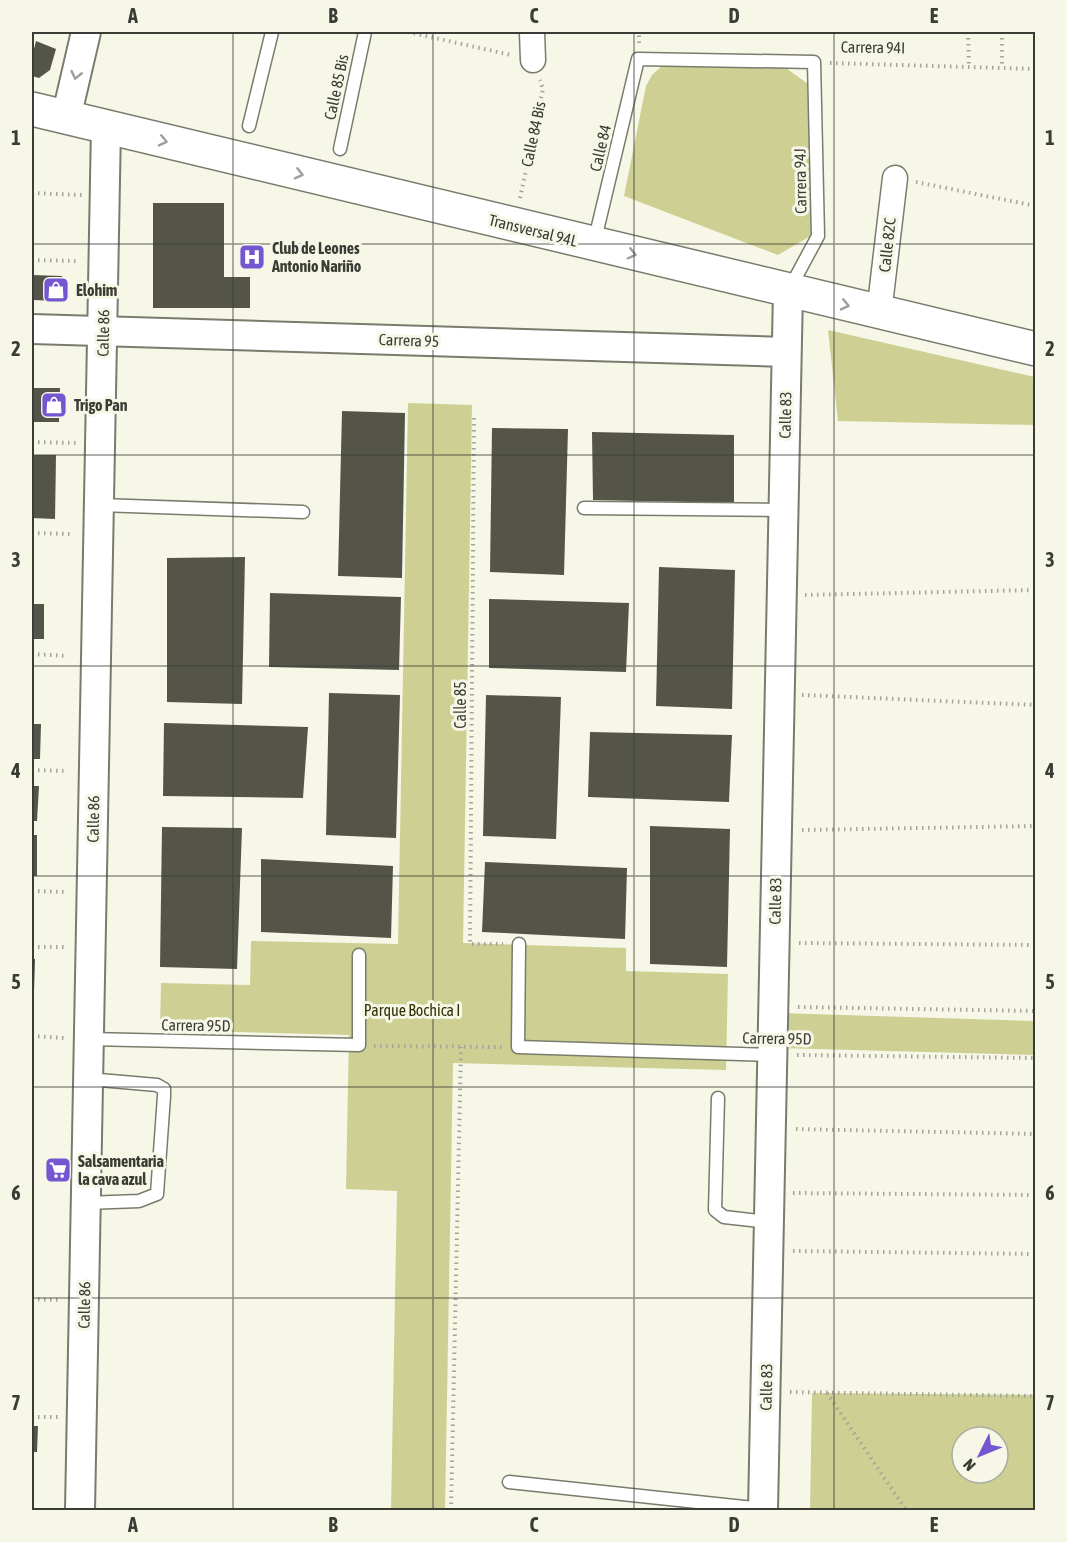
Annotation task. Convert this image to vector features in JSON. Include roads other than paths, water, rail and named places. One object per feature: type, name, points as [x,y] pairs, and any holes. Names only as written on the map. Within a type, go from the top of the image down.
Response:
[{"type":"main road","name":"Transversal 94L","points":[[32,109],[1035,349]]},
{"type":"street","points":[[66,118],[86,32]]},
{"type":"street","points":[[532,32],[533,60]]},
{"type":"street","name":"Calle 86","points":[[80,1510],[106,127]]},
{"type":"street","name":"Calle 82C","points":[[879,313],[895,178]]},
{"type":"street","name":"Calle 83","points":[[763,1510],[788,291]]},
{"type":"street","name":"Carrera 95","points":[[32,330],[103,330],[786,352]]},
{"type":"lane","points":[[249,126],[272,32]]},
{"type":"lane","name":"Calle 85 Bis","points":[[340,149],[365,32]]},
{"type":"lane","name":"Calle 84","points":[[594,245],[638,59],[814,62]]},
{"type":"lane","name":"Carrera 94J","points":[[788,291],[818,236],[814,62]]},
{"type":"lane","points":[[100,505],[303,512]]},
{"type":"lane","points":[[584,508],[783,510]]},
{"type":"lane","name":"Carrera 95D","points":[[519,944],[518,1047],[772,1055]]},
{"type":"lane","name":"Carrera 95D","points":[[89,1039],[359,1045],[359,955]]},
{"type":"lane","points":[[86,1203],[139,1201],[157,1194],[164,1096],[164,1089],[157,1085],[88,1079]]},
{"type":"lane","points":[[718,1098],[715,1210],[724,1217],[769,1236]]},
{"type":"lane","points":[[509,1482],[763,1510]]},
{"type":"place","name":"Club de Leones Antonio Nariño","points":[[252,257]]},
{"type":"place","name":"Elohim","points":[[56,290]]},
{"type":"place","name":"Trigo Pan","points":[[54,405]]},
{"type":"place","name":"Salsamentaria la cava azul","points":[[58,1170]]},
{"type":"park label","name":"Parque Bochica I","points":[[412,1010]]}]
